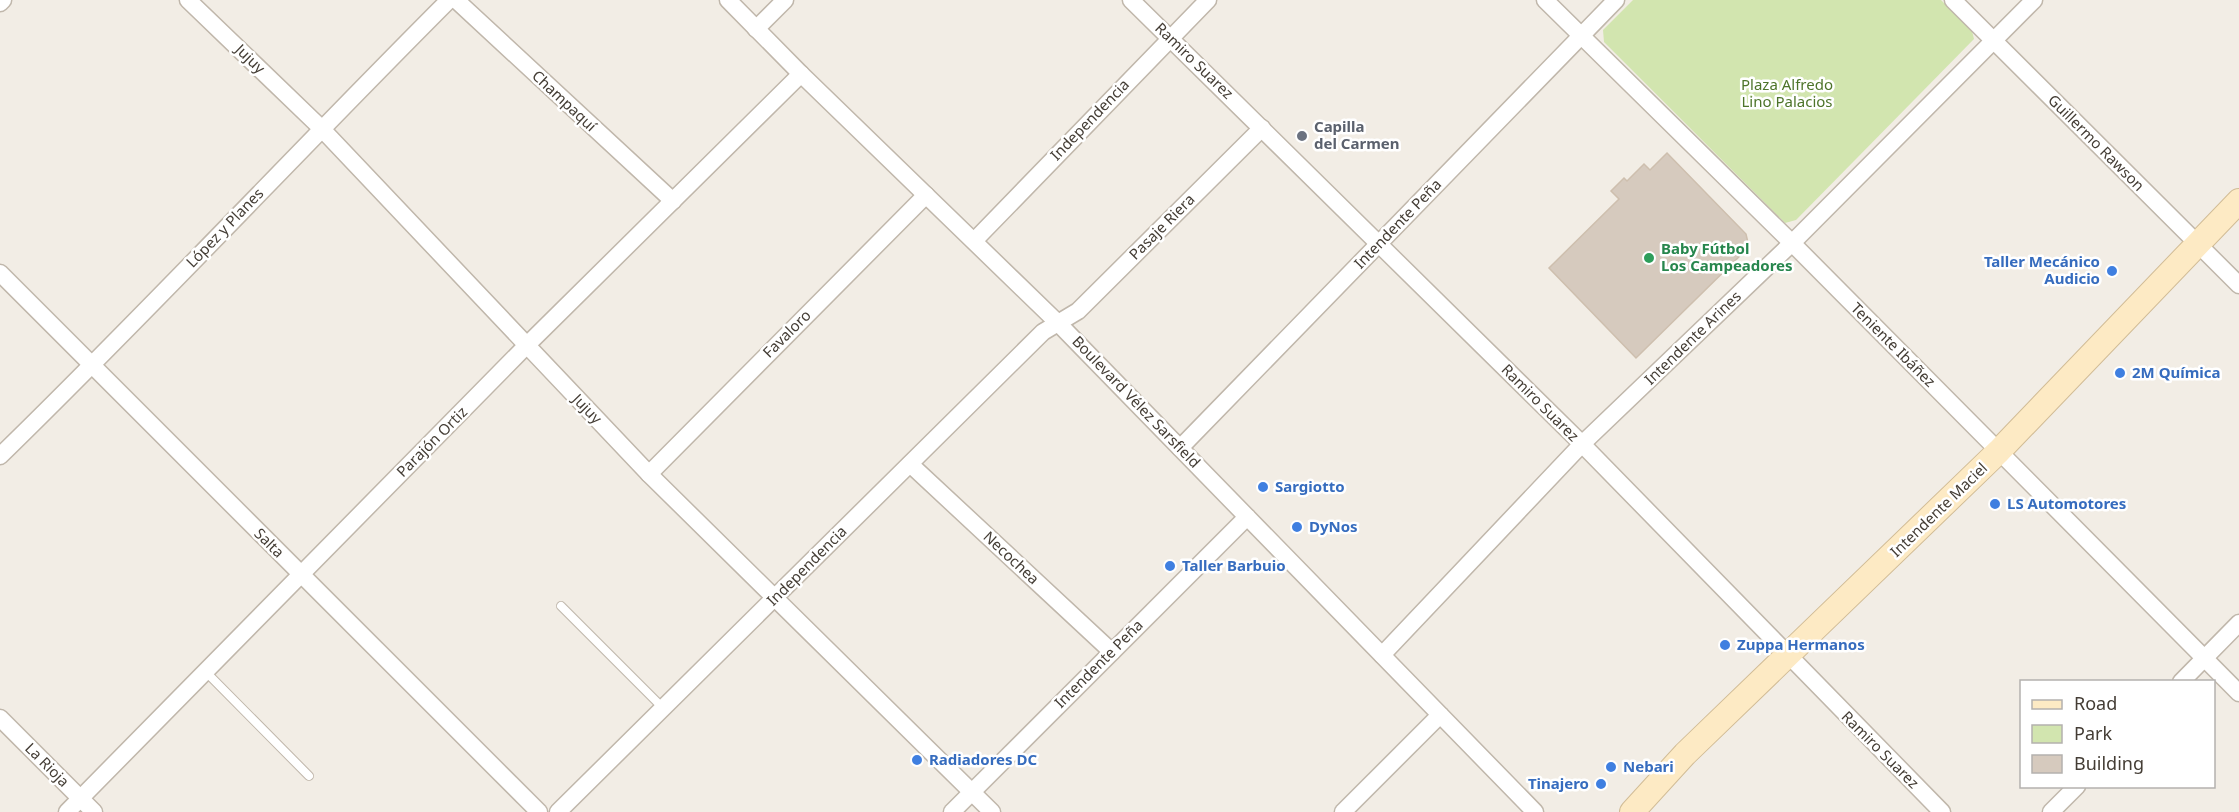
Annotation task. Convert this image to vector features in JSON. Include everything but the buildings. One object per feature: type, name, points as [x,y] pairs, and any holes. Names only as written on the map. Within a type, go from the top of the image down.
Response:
[{"type":"main road","name":"Intendente Maciel","points":[[1632,812],[1658,780],[1999,451],[2239,201]]},
{"type":"street","points":[[0,3],[3,0]]},
{"type":"street","name":"Jujuy","points":[[188,0],[321,128],[649,474],[773,599],[992,812]]},
{"type":"street","name":"López y Planes","points":[[0,456],[92,366],[321,128],[449,0]]},
{"type":"street","name":"Champaquí","points":[[456,0],[673,201]]},
{"type":"street","name":"Boulevard Vélez Sarsfield","points":[[728,0],[801,75],[1059,324],[1535,812]]},
{"type":"street","points":[[756,29],[785,0]]},
{"type":"street","name":"Ramiro Suarez","points":[[1131,0],[1582,444],[1942,812]]},
{"type":"street","name":"Independencia","points":[[974,241],[1208,0]]},
{"type":"street","name":"Teniente Ibáñez","points":[[1545,0],[1792,243],[2239,693]]},
{"type":"street","name":"Intendente Peña","points":[[1180,448],[1616,0]]},
{"type":"street","name":"Guillermo Rawson","points":[[1953,0],[2239,285]]},
{"type":"street","name":"Intendente Arines","points":[[1382,656],[1582,444],[1792,243],[2034,0]]},
{"type":"street","name":"Parajón Ortiz","points":[[68,812],[527,345],[801,75]]},
{"type":"street","name":"Pasaje Riera","points":[[1059,324],[1078,311],[1262,128]]},
{"type":"street","name":"Favaloro","points":[[649,474],[926,195]]},
{"type":"street","name":"Salta","points":[[0,273],[539,812]]},
{"type":"street","name":"Independencia","points":[[558,812],[1043,332],[1059,324]]},
{"type":"street","name":"Necochea","points":[[910,464],[1112,652]]},
{"type":"street","name":"Intendente Peña","points":[[952,812],[1247,517]]},
{"type":"street","points":[[2182,680],[2239,623]]},
{"type":"street","points":[[1343,812],[1440,715]]},
{"type":"street","name":"La Rioja","points":[[0,718],[94,812]]},
{"type":"street","points":[[2051,812],[2075,788]]},
{"type":"lane","points":[[561,606],[663,708]]},
{"type":"lane","points":[[206,672],[309,776]]},
{"type":"green space","name":"Plaza Alfredo Lino Palacios","points":[[1633,0],[1941,0],[1972,31],[1974,39],[1796,220],[1785,223],[1604,42],[1603,30]]},
{"type":"place","name":"Capilla del Carmen","points":[[1302,136]]},
{"type":"place","name":"Baby Fútbol Los Campeadores","points":[[1649,258]]},
{"type":"place","name":"Taller Mecánico Audicio","points":[[2112,271]]},
{"type":"place","name":"2M Química","points":[[2120,373]]},
{"type":"place","name":"Sargiotto","points":[[1263,487]]},
{"type":"place","name":"LS Automotores","points":[[1995,504]]},
{"type":"place","name":"DyNos","points":[[1297,527]]},
{"type":"place","name":"Taller Barbuio","points":[[1170,566]]},
{"type":"place","name":"Zuppa Hermanos","points":[[1725,645]]},
{"type":"place","name":"Radiadores DC","points":[[917,760]]},
{"type":"place","name":"Nebari","points":[[1611,767]]},
{"type":"place","name":"Tinajero","points":[[1601,784]]}]
